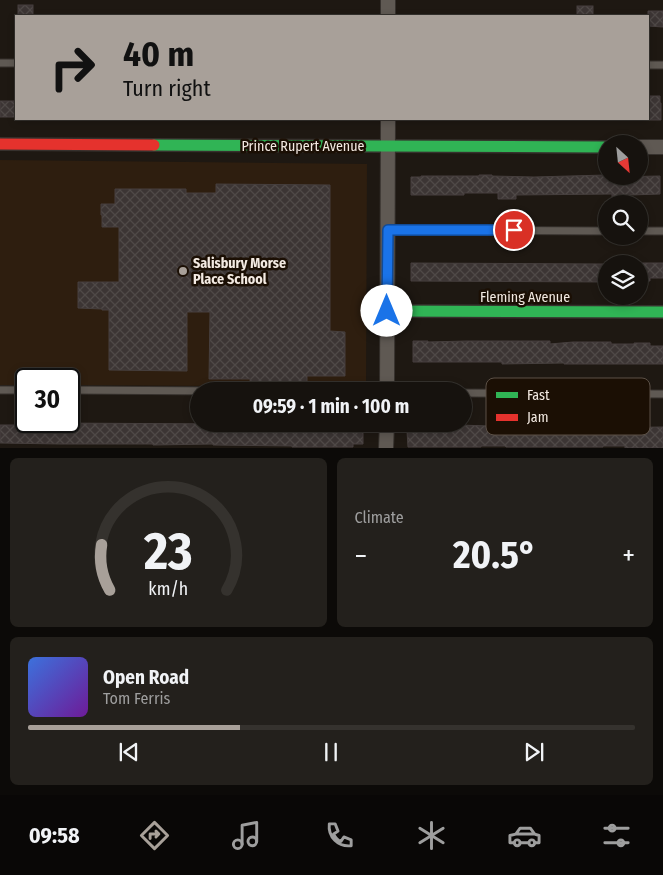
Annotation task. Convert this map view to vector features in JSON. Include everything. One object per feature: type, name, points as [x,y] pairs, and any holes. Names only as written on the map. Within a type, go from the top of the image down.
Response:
[{"type":"street","points":[[388,0],[388,15]]},
{"type":"street","points":[[387,382],[388,120]]},
{"type":"street","name":"Prince Rupert Avenue","points":[[0,144],[598,147]]},
{"type":"street","points":[[648,147],[663,147]]},
{"type":"street","name":"Fleming Avenue","points":[[387,311],[663,312]]},
{"type":"street","points":[[386,432],[386,448]]},
{"type":"lane","points":[[0,63],[15,63]]},
{"type":"lane","points":[[649,65],[663,66]]},
{"type":"lane","points":[[388,230],[598,231]]},
{"type":"lane","points":[[648,231],[663,231]]},
{"type":"lane","points":[[0,390],[15,390]]},
{"type":"lane","points":[[80,390],[190,391]]},
{"type":"lane","points":[[472,393],[486,393]]},
{"type":"lane","points":[[650,394],[663,394]]},
{"type":"shaded area","name":"Salisbury Morse Place School","points":[[0,160],[367,164],[366,382],[190,382],[190,386],[80,385],[80,368],[15,368],[15,385],[0,385]]},
{"type":"building","points":[[18,5],[33,5],[33,15],[18,15]]},
{"type":"building","points":[[577,6],[593,6],[593,15],[577,15]]},
{"type":"building","points":[[648,11],[663,11],[663,27],[649,26]]},
{"type":"building","points":[[649,96],[660,96],[661,120],[649,120]]},
{"type":"building","points":[[0,101],[15,101],[15,117],[0,117]]},
{"type":"building","points":[[598,175],[598,185],[648,185],[648,176],[660,176],[660,194],[516,195],[516,199],[498,199],[498,193],[411,195],[411,177]]},
{"type":"building","points":[[216,184],[330,185],[330,331],[345,332],[345,376],[307,376],[307,382],[250,382],[250,379],[209,379],[210,312],[187,312],[187,371],[109,370],[109,310],[78,308],[78,282],[119,282],[119,227],[102,227],[101,204],[115,204],[115,189],[186,189],[186,193],[216,193]]},
{"type":"building","points":[[411,263],[598,264],[598,282],[411,281]]},
{"type":"building","points":[[648,263],[663,263],[663,278],[650,278],[650,281],[648,281]]},
{"type":"building","points":[[413,341],[550,341],[550,344],[573,342],[611,342],[611,344],[650,343],[650,346],[663,346],[663,364],[413,362]]},
{"type":"building","points":[[80,423],[190,424],[190,432],[363,432],[363,444],[353,444],[353,447],[292,447],[213,444],[0,443],[0,425],[15,425],[15,433],[80,433]]},
{"type":"building","points":[[472,425],[486,426],[486,435],[650,435],[650,427],[663,427],[663,448],[625,448],[625,446],[408,447],[407,432],[472,432]]},
{"type":"traffic: fast","points":[[154,145],[598,147]]},
{"type":"traffic: fast","points":[[387,311],[663,312]]},
{"type":"traffic: jam","points":[[0,144],[154,145]]},
{"type":"place","name":"Salisbury Morse Place School","points":[[183,271]]},
{"type":"route","points":[[387,311],[388,230],[514,230]]}]
